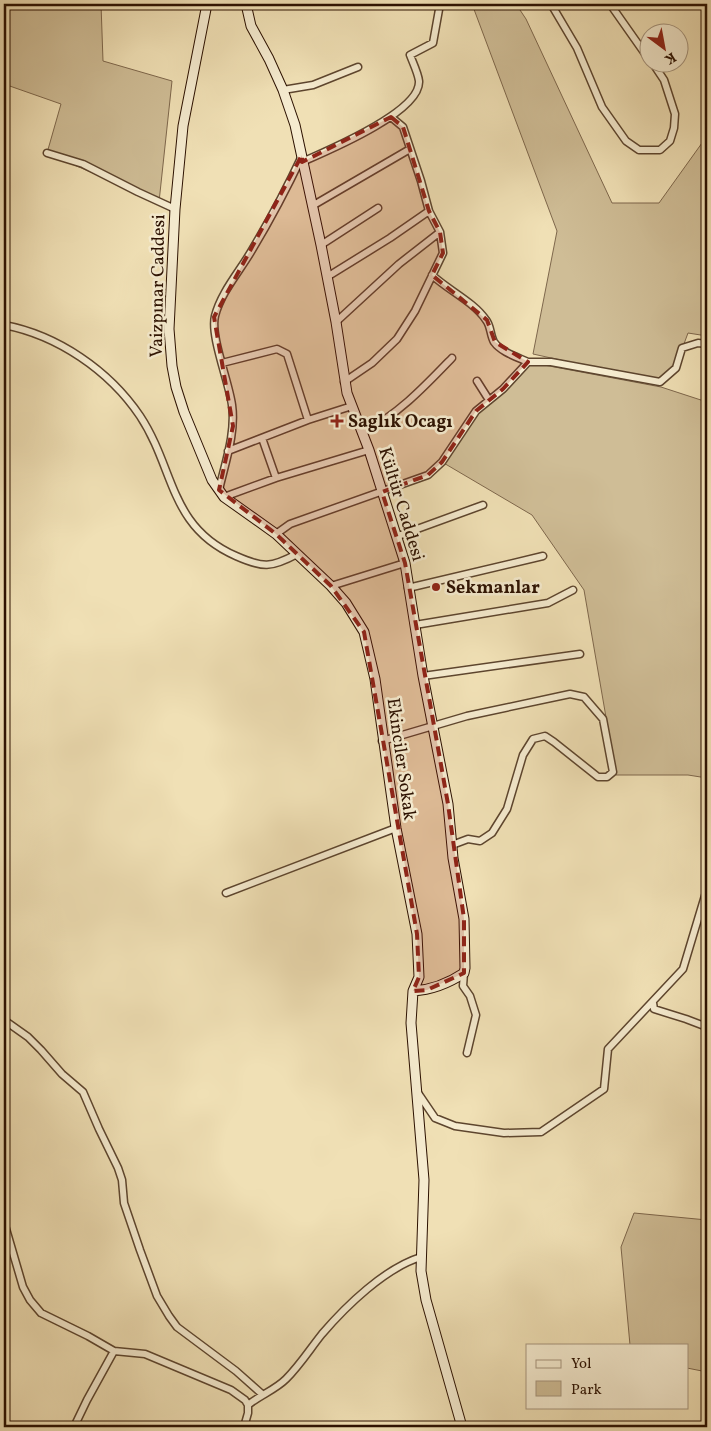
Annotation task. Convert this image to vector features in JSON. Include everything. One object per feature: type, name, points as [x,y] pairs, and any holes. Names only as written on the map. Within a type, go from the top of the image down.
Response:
[{"type":"street","name":"Vaizpınar Caddesi","points":[[207,4],[187,103],[175,209],[169,329],[172,366],[184,412],[212,480],[222,494],[276,534],[297,554]]},
{"type":"street","name":"Kültür Caddesi","points":[[246,4],[251,26],[284,90],[295,125],[310,188],[336,322],[344,382],[369,450],[405,562],[423,676],[448,804],[452,845],[464,919],[466,958],[464,973]]},
{"type":"street","points":[[369,450],[222,494],[233,426],[232,404],[216,338],[214,317],[222,299],[288,186],[302,158],[344,144],[391,117],[416,92],[419,81],[410,55],[433,43],[440,4]]},
{"type":"street","points":[[550,4],[577,48],[602,107],[626,141],[639,150],[660,150],[670,141],[674,128],[675,114],[664,80],[659,72]]},
{"type":"street","points":[[610,4],[638,44]]},
{"type":"street","points":[[284,90],[313,85],[358,67]]},
{"type":"street","points":[[344,382],[372,363],[397,340],[415,310],[443,253],[440,232],[429,211],[422,181],[403,127],[391,117]]},
{"type":"street","points":[[312,206],[410,148]]},
{"type":"street","points":[[48,153],[83,164],[175,209]]},
{"type":"street","points":[[321,245],[378,208]]},
{"type":"street","points":[[327,277],[429,211]]},
{"type":"street","points":[[336,322],[399,264],[440,232]]},
{"type":"street","points":[[432,275],[444,286],[468,301],[486,320],[495,342],[507,352],[528,362],[551,362],[660,382],[676,368],[682,348],[698,343],[707,344]]},
{"type":"street","points":[[4,325],[24,329],[63,347],[85,360],[114,386],[146,426],[183,511],[198,530],[215,544],[231,554],[263,566],[283,561],[297,554]]},
{"type":"street","points":[[222,363],[277,349],[287,354],[308,420]]},
{"type":"street","points":[[362,433],[382,423],[414,397],[452,358]]},
{"type":"street","points":[[276,534],[290,524],[428,475],[442,462],[476,411],[503,389],[528,362]]},
{"type":"street","points":[[477,381],[489,400]]},
{"type":"street","points":[[228,451],[308,420],[352,406]]},
{"type":"street","points":[[262,438],[276,478]]},
{"type":"street","points":[[398,536],[484,505]]},
{"type":"street","name":"Ekinciler Sokak","points":[[297,554],[331,586],[346,604],[364,632],[375,679],[382,740],[396,828],[417,934],[419,977],[413,991],[411,1023],[424,1180],[421,1271],[426,1300],[462,1427]]},
{"type":"street","points":[[408,588],[544,556]]},
{"type":"street","points":[[331,586],[405,562]]},
{"type":"street","points":[[415,625],[548,604],[573,590]]},
{"type":"street","points":[[423,676],[580,654]]},
{"type":"street","points":[[382,740],[467,716],[570,694],[584,697],[603,720],[613,772],[607,777],[598,777],[545,736],[533,739],[523,755],[506,809],[492,833],[480,841],[468,839],[452,845]]},
{"type":"street","points":[[226,893],[396,828]]},
{"type":"street","points":[[416,1090],[435,1118],[454,1126],[504,1133],[541,1132],[604,1089],[608,1049],[683,969],[707,889]]},
{"type":"street","points":[[413,991],[427,990],[464,973],[463,986],[470,996],[476,1015],[467,1053]]},
{"type":"street","points":[[653,1003],[654,1009],[707,1027]]},
{"type":"street","points":[[4,1020],[41,1050],[62,1074],[83,1092],[118,1168],[124,1203],[140,1250],[157,1296],[169,1316],[184,1333],[221,1359],[262,1394]]},
{"type":"street","points":[[4,1222],[24,1287],[35,1308],[46,1317],[88,1336],[114,1351],[145,1354],[231,1390],[245,1400],[248,1405],[244,1427]]},
{"type":"street","points":[[248,1405],[286,1378],[323,1333],[368,1289],[398,1267],[421,1257]]},
{"type":"street","points":[[74,1427],[114,1351]]},
{"type":"highlighted area","points":[[391,117],[403,127],[429,211],[440,232],[443,253],[432,275],[487,320],[495,342],[528,362],[503,389],[476,411],[442,462],[428,475],[382,492],[405,563],[448,804],[464,919],[464,973],[427,990],[413,991],[419,977],[417,934],[364,632],[331,586],[276,534],[219,490],[233,426],[214,317],[302,155],[302,162]]},
{"type":"green space","points":[[4,4],[101,4],[103,61],[172,81],[159,202],[47,153],[61,104],[4,84]]},
{"type":"green space","points":[[472,4],[516,4],[526,19],[612,203],[659,203],[707,136],[707,336],[688,333],[678,360],[660,382],[533,354],[557,231]]},
{"type":"green space","points":[[528,362],[661,387],[707,402],[707,778],[688,775],[616,775],[584,590],[532,515],[442,462],[476,411]]},
{"type":"green space","points":[[634,1213],[707,1220],[707,1372],[688,1368],[688,1344],[630,1344],[621,1247]]},
{"type":"place","name":"Saglık Ocagı","points":[[337,421]]},
{"type":"place","name":"Sekmanlar","points":[[436,587]]}]
